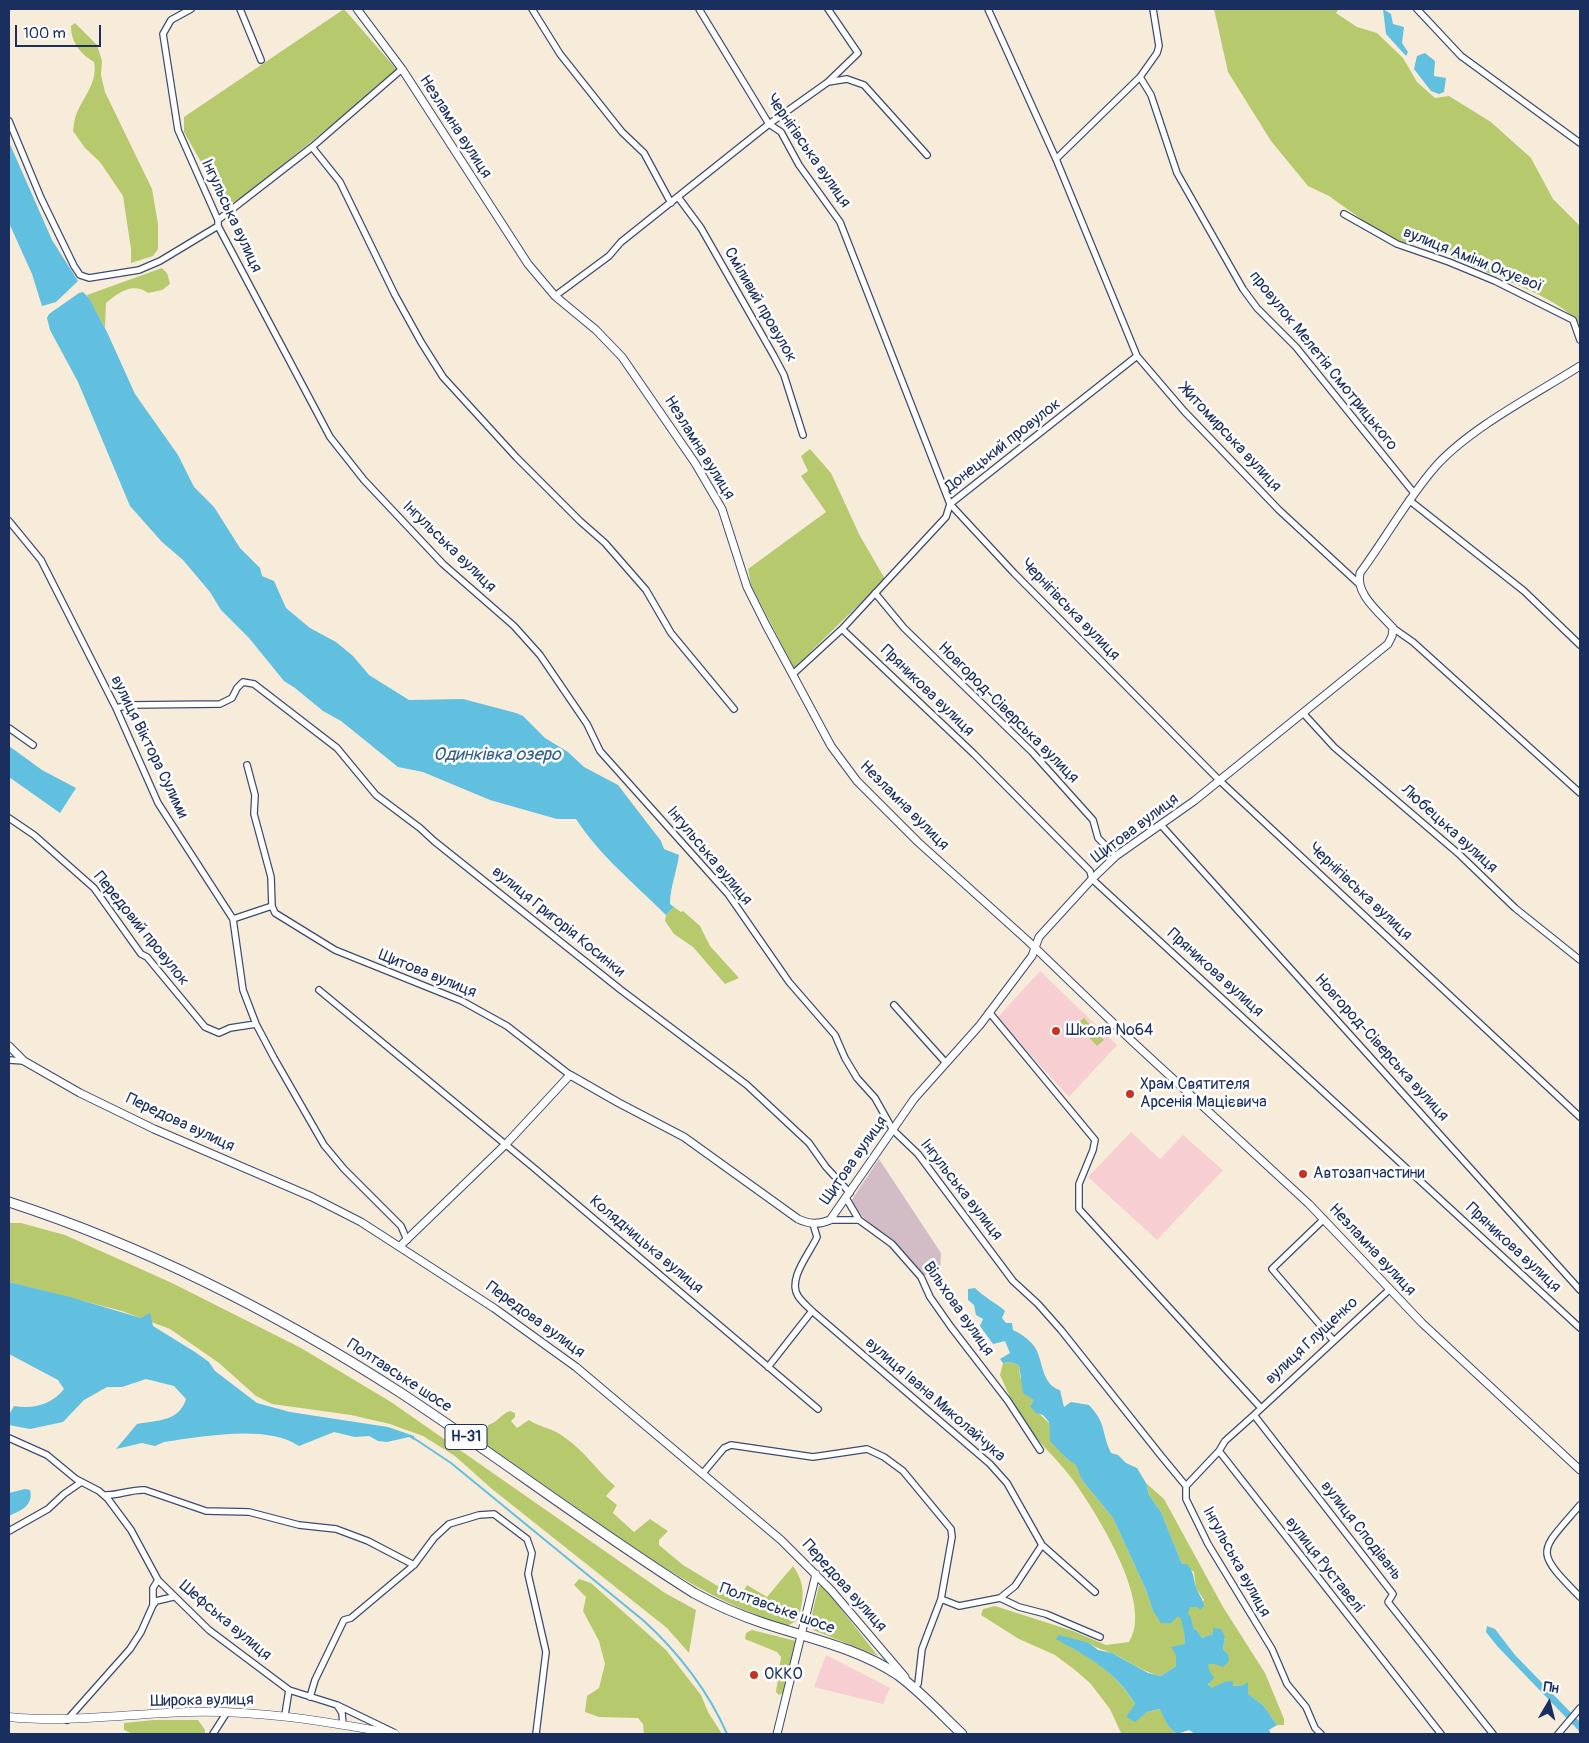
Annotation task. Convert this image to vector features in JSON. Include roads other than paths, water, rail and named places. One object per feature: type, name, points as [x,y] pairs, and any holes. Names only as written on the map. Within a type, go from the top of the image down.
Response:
[{"type":"main road","name":"Полтавське шосе","points":[[9,1202],[81,1228],[155,1260],[285,1324],[402,1394],[694,1593],[726,1609],[860,1656],[896,1674],[913,1687]]},
{"type":"main road","name":"Передова вулиця","points":[[913,1687],[962,1734]]},
{"type":"main road","name":"Широка вулиця","points":[[9,1717],[67,1720],[187,1712],[227,1712],[285,1715],[396,1734]]},
{"type":"street","name":"Інгульська вулиця","points":[[191,9],[172,20],[163,34],[178,130],[218,223],[330,437],[364,480],[429,549],[514,626],[540,654],[587,724],[600,751],[728,894],[790,982],[835,1035],[845,1058],[857,1078],[875,1098],[893,1130],[918,1154],[960,1214],[1013,1280],[1061,1330],[1186,1486],[1186,1499],[1208,1544],[1272,1648],[1287,1684],[1306,1707],[1314,1728],[1321,1734]]},
{"type":"street","points":[[240,9],[261,60]]},
{"type":"street","name":"Незламна вулиця","points":[[356,9],[402,69],[528,264],[555,296],[596,330],[622,357],[695,463],[722,509],[747,587],[831,746],[857,781],[918,842],[1036,948],[1324,1219],[1422,1323],[1580,1470]]},
{"type":"street","points":[[532,9],[560,54],[622,132],[644,153],[671,203]]},
{"type":"street","name":"Чернігівська вулиця","points":[[699,9],[770,124],[781,132],[799,164],[840,222],[950,504],[1014,573],[1219,780],[1580,1117]]},
{"type":"street","points":[[555,296],[609,256],[620,242],[770,124],[828,82],[858,53],[828,9]]},
{"type":"street","name":"Житомирська вулиця","points":[[988,9],[1056,158],[1137,356],[1184,411],[1279,510],[1358,583],[1361,591],[1393,628],[1413,642],[1580,793]]},
{"type":"street","points":[[1056,158],[1140,77],[1157,52],[1159,46],[1153,9]]},
{"type":"street","points":[[1417,9],[1461,56],[1580,143]]},
{"type":"street","points":[[844,66],[848,79]]},
{"type":"street","points":[[9,121],[41,198],[74,266],[80,274],[89,278],[139,270],[160,261],[218,223],[312,147],[402,69]]},
{"type":"street","name":"провулок Мелетія Смотрицького","points":[[1140,77],[1152,95],[1177,173],[1243,289],[1257,308],[1296,347],[1414,493]]},
{"type":"street","points":[[828,82],[848,79],[864,85],[927,155]]},
{"type":"street","points":[[312,147],[340,182],[395,294],[421,342],[443,377],[516,457],[580,521],[605,543],[646,590],[671,633],[734,709]]},
{"type":"street","name":"Сміливий провулок","points":[[678,197],[701,228],[781,369],[803,434]]},
{"type":"street","name":"вулиця Аміни Окуєвої","points":[[1344,214],[1397,244],[1449,262],[1548,306],[1573,320],[1580,340]]},
{"type":"street","name":"Донецький провулок","points":[[793,674],[842,629],[946,517],[950,504],[1137,356]]},
{"type":"street","points":[[1358,583],[1360,573],[1409,500],[1441,460],[1473,434],[1580,366]]},
{"type":"street","points":[[1409,500],[1524,591],[1580,645]]},
{"type":"street","name":"вулиця Віктора Сулими","points":[[9,521],[41,560],[116,708],[158,803],[233,918],[243,990],[256,1024],[324,1145],[344,1169],[401,1226],[407,1240]]},
{"type":"street","name":"Новгород-Сіверська вулиця","points":[[874,593],[904,628],[1032,752],[1093,820],[1098,838],[1116,856]]},
{"type":"street","name":"Щитова вулиця","points":[[272,906],[276,913],[285,920],[335,950],[399,978],[446,994],[507,1026],[570,1074],[619,1103],[684,1137],[798,1219],[813,1224],[822,1224],[830,1220],[848,1196],[914,1099],[989,1012],[1032,956],[1038,937],[1092,878],[1116,856],[1161,825],[1219,780],[1388,644],[1393,628]]},
{"type":"street","name":"Пряникова вулиця","points":[[842,629],[974,754],[1090,872],[1092,878],[1580,1328]]},
{"type":"street","name":"вулиця Григорія Косинки","points":[[116,708],[130,705],[220,704],[232,698],[237,688],[243,682],[254,684],[345,754],[370,788],[390,807],[420,828],[434,842],[621,990],[747,1085],[810,1143],[848,1196],[859,1220]]},
{"type":"street","name":"Любецька вулиця","points":[[1304,712],[1334,747],[1460,856],[1514,908],[1580,960]]},
{"type":"street","points":[[9,728],[32,745]]},
{"type":"street","points":[[233,918],[272,906],[271,877],[254,814],[255,795],[247,765]]},
{"type":"street","name":"Передовий провулок","points":[[9,818],[34,835],[94,888],[141,954],[147,957],[205,1027],[219,1034],[230,1028],[256,1024]]},
{"type":"street","name":"Новгород-Сіверська вулиця","points":[[1161,825],[1580,1290]]},
{"type":"street","name":"Колядницька вулиця","points":[[318,990],[506,1144],[818,1409]]},
{"type":"street","points":[[894,1006],[946,1063]]},
{"type":"street","points":[[989,1012],[1095,1140],[1093,1150],[1079,1184],[1079,1209],[1261,1408]]},
{"type":"street","name":"Передова вулиця","points":[[9,1046],[24,1060],[80,1093],[154,1129],[321,1201],[362,1222],[494,1308],[576,1367],[781,1540],[842,1602],[913,1687]]},
{"type":"street","points":[[9,1060],[24,1060]]},
{"type":"street","points":[[400,1246],[506,1144],[570,1074]]},
{"type":"street","points":[[1324,1219],[1272,1268],[1333,1340]]},
{"type":"street","points":[[830,1220],[859,1220]]},
{"type":"street","name":"Вільхова вулиця","points":[[859,1220],[892,1244],[921,1277],[930,1296],[951,1327],[1008,1401],[1040,1450]]},
{"type":"street","name":"вулиця Івана Миколайчука","points":[[813,1224],[817,1237],[796,1276],[795,1286],[797,1295],[812,1311],[990,1464],[1007,1483],[1042,1545],[1095,1592]]},
{"type":"street","name":"вулиця Глущенко","points":[[1254,1414],[1390,1289]]},
{"type":"street","points":[[768,1367],[812,1311]]},
{"type":"street","points":[[1186,1486],[1226,1441],[1254,1414]]},
{"type":"street","name":"вулиця Сподівань","points":[[1254,1414],[1393,1594],[1388,1602],[1493,1734]]},
{"type":"street","points":[[9,1438],[47,1455],[80,1482],[104,1495],[119,1495],[136,1489],[145,1490],[206,1510],[242,1511],[299,1525],[336,1528],[368,1541],[414,1565]]},
{"type":"street","points":[[703,1473],[724,1448],[731,1445],[813,1457],[867,1449],[884,1457],[903,1471],[951,1529],[952,1537],[942,1600],[922,1648],[918,1684],[913,1687]]},
{"type":"street","name":"вулиця Руставелі","points":[[1219,1451],[1441,1734]]},
{"type":"street","points":[[9,1531],[48,1509],[80,1482]]},
{"type":"street","name":"Шефська вулиця","points":[[104,1495],[131,1530],[158,1580],[209,1630],[289,1690],[337,1705],[396,1734]]},
{"type":"street","points":[[1580,1505],[1550,1538],[1547,1546],[1549,1563],[1580,1597]]},
{"type":"street","points":[[310,1697],[315,1680],[344,1620],[351,1618],[414,1565],[434,1538],[448,1524],[486,1513],[494,1514],[521,1534],[531,1546],[532,1553],[528,1574],[546,1652],[536,1734]]},
{"type":"street","points":[[942,1600],[960,1606],[1000,1598],[1015,1586],[1042,1545]]},
{"type":"street","points":[[777,1734],[816,1574]]},
{"type":"street","points":[[67,1720],[130,1649],[141,1632],[152,1605],[154,1588],[158,1580]]},
{"type":"street","points":[[152,1605],[156,1601],[173,1596]]},
{"type":"street","points":[[1000,1598],[1019,1608],[1046,1614],[1100,1637]]},
{"type":"street","points":[[285,1715],[289,1690]]},
{"type":"street","points":[[337,1705],[342,1713],[344,1725]]},
{"type":"street","points":[[1558,1734],[1578,1711]]},
{"type":"street","points":[[213,1734],[227,1712]]},
{"type":"water","points":[[1383,9],[1391,14],[1393,24],[1404,27],[1402,43],[1408,52],[1406,56],[1386,34]]},
{"type":"water","points":[[1425,53],[1435,61],[1434,76],[1446,78],[1444,92],[1439,94],[1431,91],[1414,69],[1417,56]]},
{"type":"water","points":[[9,142],[52,240],[78,281],[56,302],[42,306],[32,274],[9,223]]},
{"type":"water","name":"Одинківка озеро","points":[[83,292],[89,298],[107,332],[135,394],[178,455],[194,487],[214,507],[240,548],[260,568],[262,576],[274,581],[286,608],[310,628],[336,642],[353,656],[369,675],[409,700],[463,699],[516,713],[523,716],[545,738],[568,752],[584,767],[618,785],[661,841],[664,849],[679,855],[670,898],[670,904],[674,907],[666,915],[618,869],[576,819],[557,819],[490,800],[423,772],[398,767],[341,721],[323,711],[284,681],[249,638],[221,610],[210,592],[183,560],[162,542],[130,506],[78,382],[50,330],[47,318],[49,314]]},
{"type":"water","points":[[9,746],[42,770],[76,788],[60,813],[9,777]]},
{"type":"water","points":[[9,1282],[70,1297],[141,1318],[150,1313],[153,1326],[209,1362],[215,1371],[257,1403],[290,1412],[388,1427],[414,1436],[414,1440],[409,1437],[387,1442],[378,1441],[369,1436],[355,1437],[334,1432],[299,1446],[285,1439],[269,1435],[233,1434],[164,1442],[155,1446],[142,1443],[116,1449],[137,1424],[166,1419],[173,1416],[183,1407],[186,1399],[174,1386],[146,1379],[122,1387],[107,1387],[84,1400],[63,1422],[30,1429],[9,1425],[9,1415],[14,1406],[42,1405],[54,1399],[64,1389],[58,1380],[9,1354]]},
{"type":"water","points":[[975,1288],[1005,1311],[1002,1318],[1006,1323],[1012,1323],[1013,1330],[1033,1344],[1044,1374],[1050,1384],[1060,1390],[1064,1407],[1071,1402],[1089,1405],[1099,1418],[1111,1453],[1118,1455],[1126,1463],[1137,1468],[1146,1483],[1149,1495],[1161,1512],[1182,1564],[1187,1564],[1192,1572],[1204,1606],[1200,1610],[1198,1607],[1190,1607],[1186,1619],[1183,1620],[1178,1616],[1171,1623],[1161,1623],[1153,1611],[1146,1590],[1113,1518],[1082,1480],[1076,1465],[1066,1458],[1050,1441],[1049,1422],[1043,1415],[1036,1413],[1030,1406],[1034,1400],[1023,1393],[1019,1365],[1010,1362],[1003,1363],[1000,1359],[1010,1353],[1005,1341],[993,1344],[980,1326],[983,1319],[976,1315],[974,1305],[968,1300],[968,1289]]},
{"type":"water","points":[[25,1489],[30,1490],[31,1496],[28,1504],[22,1510],[9,1516],[9,1493]]},
{"type":"water","points":[[1487,1626],[1495,1629],[1515,1655],[1580,1722],[1580,1732],[1498,1647],[1486,1632]]},
{"type":"water","points":[[1213,1628],[1221,1629],[1225,1637],[1223,1649],[1228,1654],[1229,1661],[1223,1667],[1208,1664],[1214,1678],[1208,1684],[1212,1688],[1224,1682],[1233,1681],[1233,1686],[1244,1685],[1248,1682],[1248,1694],[1263,1705],[1277,1725],[1269,1730],[1271,1734],[1195,1734],[1189,1730],[1177,1734],[1168,1726],[1160,1709],[1147,1712],[1135,1722],[1126,1717],[1135,1704],[1119,1682],[1100,1666],[1056,1639],[1059,1635],[1089,1643],[1098,1650],[1112,1653],[1148,1673],[1161,1676],[1176,1666],[1176,1655],[1171,1647],[1185,1644],[1184,1635],[1196,1629],[1202,1638],[1213,1634]]},
{"type":"waterway","points":[[412,1437],[451,1463],[657,1633],[692,1673],[720,1718],[727,1734]]},
{"type":"waterway","points":[[1186,1619],[1192,1644]]},
{"type":"place","name":"Школа №64","points":[[1056,1031]]},
{"type":"place","name":"Храм Святителя Арсенія Мацієвича","points":[[1130,1094]]},
{"type":"place","name":"Автозапчастини","points":[[1303,1174]]},
{"type":"place","name":"ОККО","points":[[754,1675]]}]
